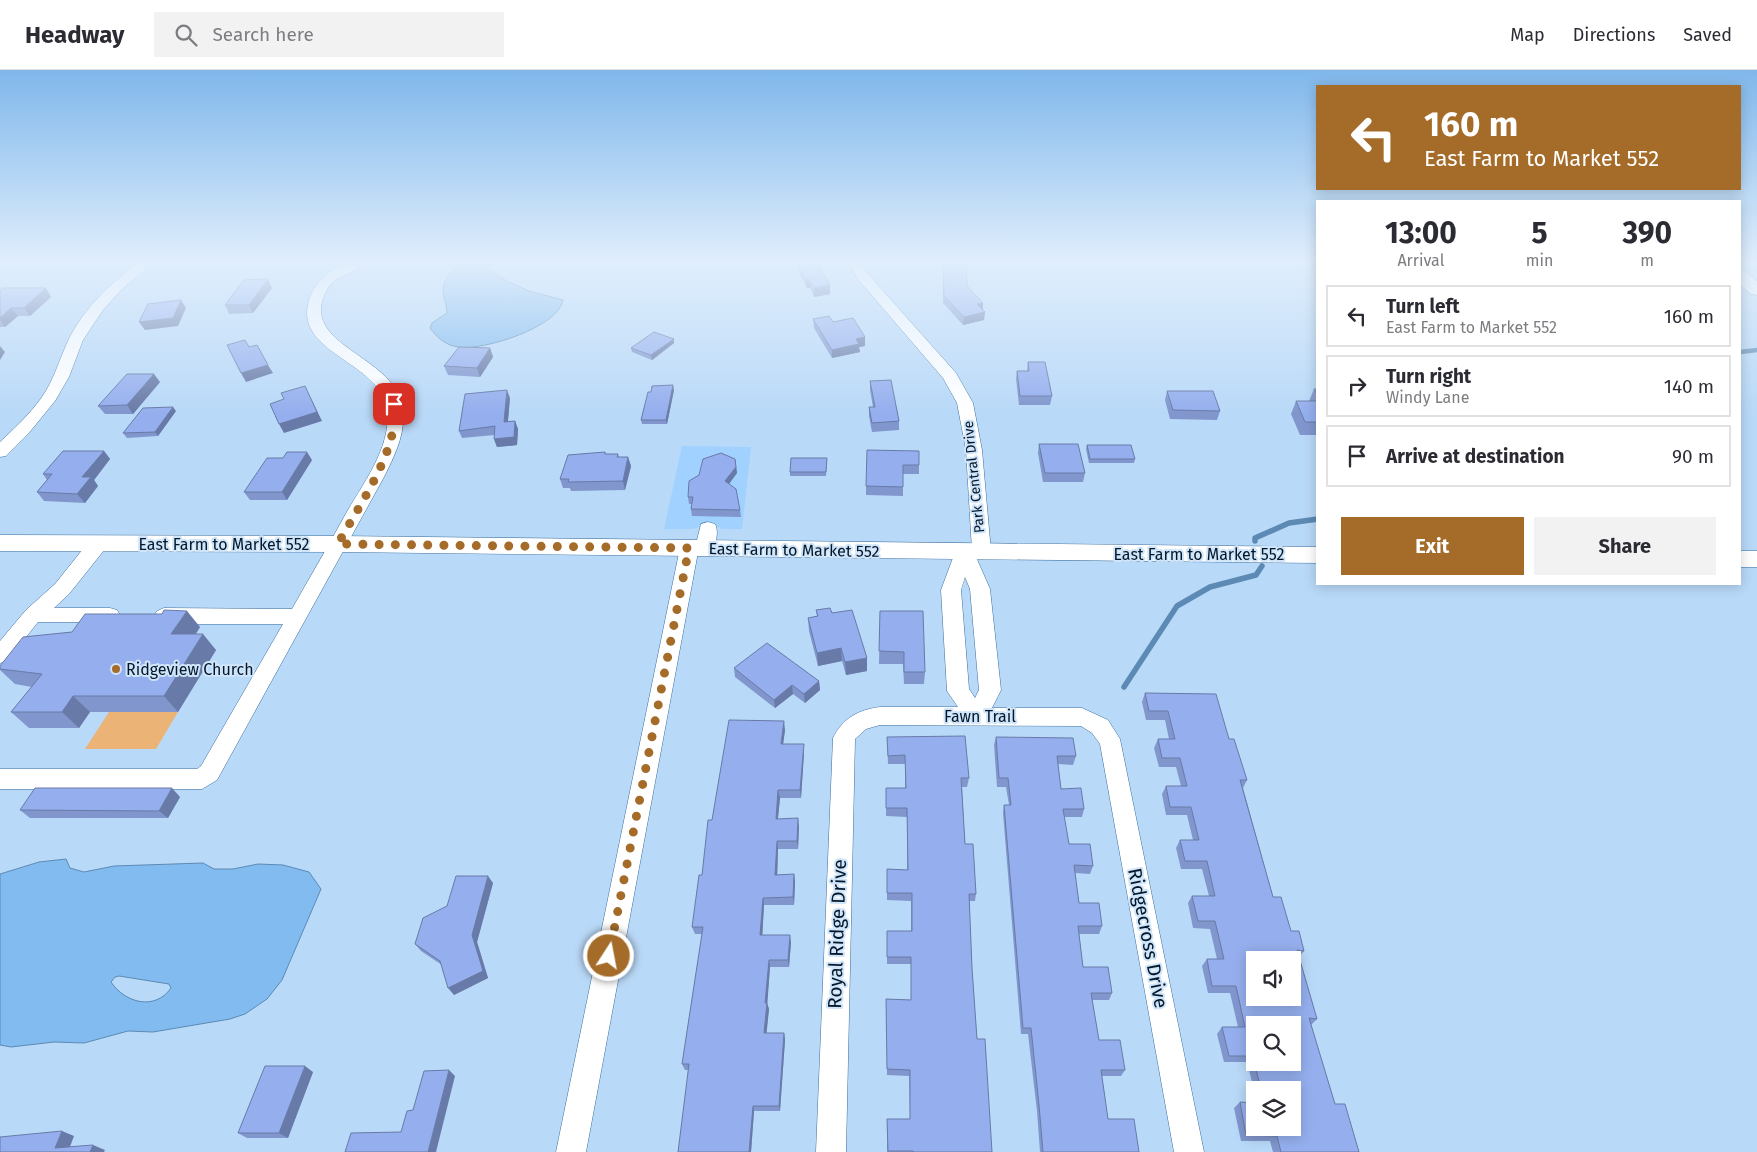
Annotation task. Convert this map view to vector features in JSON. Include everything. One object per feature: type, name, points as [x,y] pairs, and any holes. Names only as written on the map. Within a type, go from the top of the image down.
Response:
[{"type":"main road","name":"East Farm to Market 552","points":[[0,543],[338,544],[701,541],[973,552],[1316,555]]},
{"type":"main road","points":[[1741,559],[1757,559]]},
{"type":"street","points":[[0,452],[45,404],[70,359],[76,341],[94,312]]},
{"type":"street","points":[[0,779],[202,779],[209,773],[338,544],[383,460],[394,430],[394,404],[386,385],[373,370],[323,336],[315,324],[315,312]]},
{"type":"street","name":"Park Central Drive","points":[[895,312],[950,376],[965,403],[974,450],[973,552]]},
{"type":"street","points":[[571,1152],[701,541]]},
{"type":"street","points":[[0,655],[33,615],[62,589],[98,544]]},
{"type":"street","points":[[973,552],[980,589],[990,690],[976,716],[958,690],[951,590],[973,552]]},
{"type":"street","points":[[33,615],[297,617]]},
{"type":"street","name":"Fawn Trail","points":[[857,722],[880,716],[1082,717],[1101,727]]},
{"type":"street","name":"Royal Ridge Drive","points":[[831,1152],[844,738],[849,729],[857,722]]},
{"type":"street","name":"Ridgecross Drive","points":[[1101,727],[1111,744],[1189,1152]]},
{"type":"shaded area","points":[[555,312],[535,328],[518,335],[485,345],[470,347],[450,345],[439,338],[430,328],[432,323],[447,313]]},
{"type":"shaded area","points":[[682,446],[751,447],[742,529],[722,529],[714,525],[705,525],[693,529],[664,529]]},
{"type":"shaded area","points":[[109,712],[178,712],[156,749],[85,749]]},
{"type":"shaded area","points":[[66,859],[70,868],[84,872],[114,866],[203,863],[214,869],[233,869],[258,864],[283,865],[309,872],[321,889],[282,980],[267,999],[245,1014],[230,1019],[153,1032],[128,1031],[84,1043],[54,1042],[11,1047],[0,1045],[0,874],[39,862]],"holes":[[[119,976],[169,984],[171,988],[157,1000],[140,1002],[124,995],[111,982],[115,977]]]},
{"type":"building","points":[[0,312],[6,312],[0,318]]},
{"type":"building","points":[[144,312],[175,312],[173,318],[139,322]]},
{"type":"building","points":[[960,312],[983,312],[964,317]]},
{"type":"building","points":[[829,316],[833,322],[853,318],[865,337],[856,339],[859,344],[832,350],[813,319]]},
{"type":"building","points":[[654,332],[674,339],[651,355],[631,348]]},
{"type":"building","points":[[245,340],[249,347],[257,345],[268,365],[241,373],[227,345]]},
{"type":"building","points":[[459,347],[490,348],[477,368],[444,366]]},
{"type":"building","points":[[1028,362],[1045,362],[1052,396],[1020,396],[1017,371],[1029,371]]},
{"type":"building","points":[[127,374],[154,374],[127,405],[98,406]]},
{"type":"building","points":[[891,380],[899,421],[872,423],[869,407],[875,407],[870,381]]},
{"type":"building","points":[[673,385],[666,420],[641,420],[648,392],[651,392],[652,386]]},
{"type":"building","points":[[305,386],[317,412],[279,424],[270,404],[284,399],[281,393]]},
{"type":"building","points":[[507,390],[504,422],[515,421],[514,437],[494,439],[495,426],[459,431],[465,394]]},
{"type":"building","points":[[1167,391],[1213,391],[1220,411],[1173,410]]},
{"type":"building","points":[[1296,401],[1316,401],[1316,422],[1305,422]]},
{"type":"building","points":[[173,407],[155,432],[123,433],[143,408]]},
{"type":"building","points":[[1039,444],[1078,444],[1085,473],[1045,473]]},
{"type":"building","points":[[1087,445],[1131,445],[1135,459],[1090,459]]},
{"type":"building","points":[[867,450],[919,451],[919,465],[903,465],[903,487],[866,486]]},
{"type":"building","points":[[63,451],[104,451],[82,477],[91,477],[77,494],[37,492],[52,474],[43,474]]},
{"type":"building","points":[[287,452],[307,452],[282,492],[244,492],[267,458],[283,458]]},
{"type":"building","points":[[605,452],[605,454],[618,454],[617,457],[628,457],[623,481],[568,482],[569,479],[560,479],[568,455]]},
{"type":"building","points":[[721,453],[735,459],[736,467],[725,481],[736,489],[740,510],[691,509],[693,497],[688,497],[689,481],[699,475],[703,459]]},
{"type":"building","points":[[791,458],[827,458],[826,472],[790,472]]},
{"type":"building","points":[[830,608],[832,613],[852,610],[867,658],[845,662],[841,648],[817,653],[808,618],[818,616],[816,610]]},
{"type":"building","points":[[164,610],[187,611],[171,634],[203,634],[164,696],[73,696],[62,712],[11,712],[42,674],[0,669],[0,666],[23,637],[72,632],[85,614],[162,614]]},
{"type":"building","points":[[880,611],[923,611],[925,672],[904,672],[904,652],[879,651]]},
{"type":"building","points":[[767,643],[819,681],[804,694],[792,685],[774,700],[734,668]]},
{"type":"building","points":[[1145,693],[1216,694],[1229,739],[1234,739],[1247,780],[1240,780],[1273,897],[1281,897],[1291,931],[1299,931],[1304,951],[1246,951],[1246,1006],[1301,1006],[1301,964],[1317,1019],[1309,1018],[1335,1104],[1345,1104],[1359,1152],[1281,1152],[1277,1136],[1301,1136],[1301,1081],[1259,1081],[1257,1071],[1301,1071],[1301,1016],[1246,1016],[1246,1056],[1229,1056],[1222,1027],[1245,1027],[1236,986],[1212,986],[1207,959],[1224,959],[1215,921],[1198,921],[1192,896],[1215,896],[1207,861],[1185,861],[1180,840],[1199,840],[1191,807],[1170,807],[1166,786],[1187,786],[1180,758],[1162,758],[1158,739],[1175,739],[1168,711],[1149,711]]},
{"type":"building","points":[[729,720],[784,721],[781,744],[804,744],[800,790],[778,790],[776,819],[798,818],[797,841],[777,841],[775,875],[794,874],[793,897],[763,898],[760,935],[790,935],[788,960],[769,960],[765,1003],[767,1003],[764,1033],[784,1033],[779,1106],[753,1106],[749,1152],[678,1152],[689,1064],[682,1064],[703,927],[692,927],[699,875],[702,875],[708,820],[712,820]]},
{"type":"building","points":[[965,736],[969,778],[961,778],[965,844],[973,844],[976,894],[969,894],[972,968],[977,1039],[985,1039],[992,1152],[888,1151],[887,1119],[910,1119],[910,1070],[887,1069],[886,999],[911,1000],[911,957],[887,957],[887,931],[912,931],[912,893],[887,893],[887,869],[908,870],[907,808],[886,808],[886,788],[906,788],[905,755],[888,756],[887,737]]},
{"type":"building","points":[[996,737],[1073,738],[1076,756],[1057,756],[1061,789],[1081,788],[1084,809],[1063,809],[1069,844],[1090,844],[1093,866],[1074,865],[1079,903],[1099,903],[1102,926],[1078,926],[1083,967],[1108,967],[1112,993],[1091,993],[1099,1040],[1120,1040],[1125,1070],[1101,1070],[1108,1119],[1134,1119],[1139,1152],[1043,1152],[1031,1028],[1023,1028],[1004,805],[1011,805],[1008,778],[999,778]]},
{"type":"building","points":[[35,788],[172,788],[159,811],[20,810]]},
{"type":"building","points":[[456,876],[488,876],[472,935],[483,971],[448,988],[440,961],[415,944],[423,918],[447,906]]},
{"type":"building","points":[[265,1066],[305,1066],[279,1133],[238,1133]]},
{"type":"building","points":[[449,1070],[428,1152],[345,1152],[351,1133],[401,1132],[407,1111],[413,1110],[424,1071]]},
{"type":"building","points":[[1240,1102],[1246,1102],[1246,1135]]},
{"type":"building","points":[[62,1131],[55,1148],[93,1145],[90,1152],[0,1152],[0,1137]]},
{"type":"waterway","points":[[1741,352],[1757,350]]},
{"type":"waterway","points":[[1255,541],[1255,538],[1289,523],[1316,519]]},
{"type":"waterway","points":[[1124,687],[1177,606],[1210,587],[1256,575],[1262,566]]},
{"type":"place","name":"Ridgeview Church","points":[[116,669]]},
{"type":"route","points":[[394,404],[394,430],[383,460],[338,544],[689,548],[609,956]]}]
